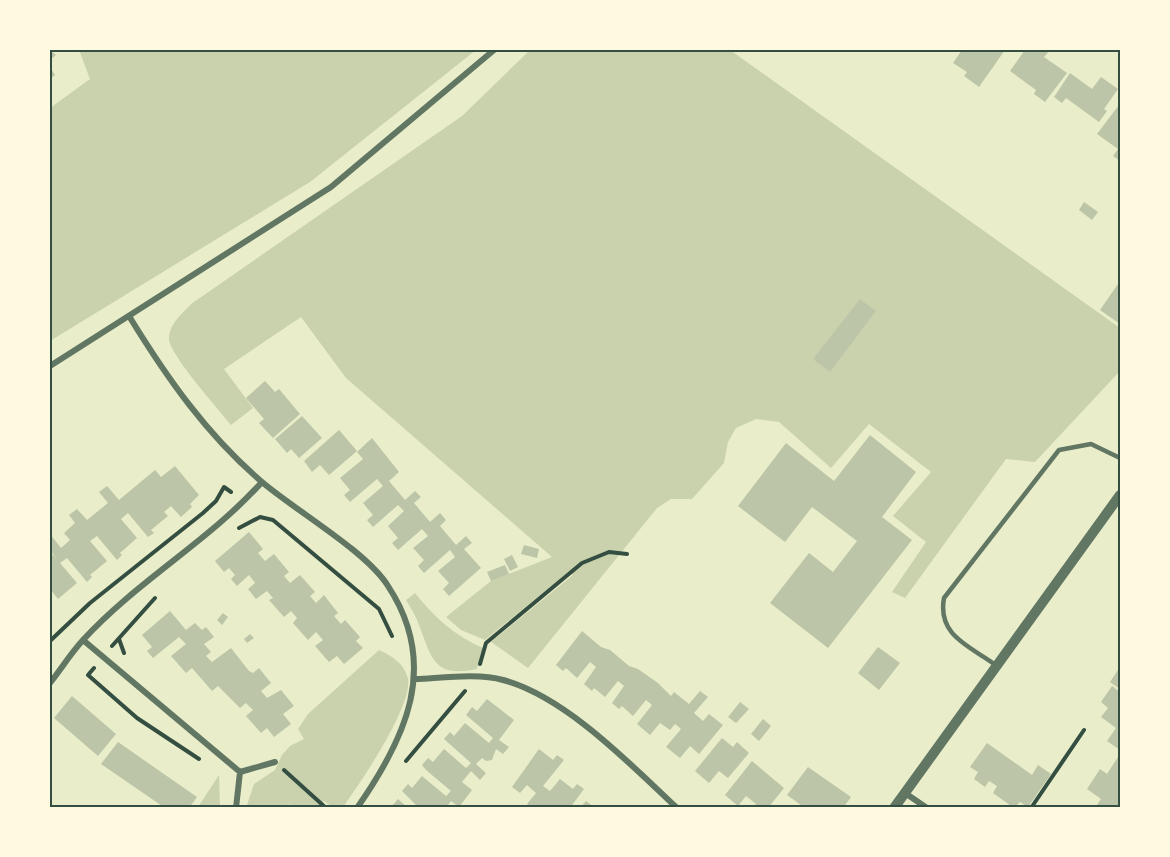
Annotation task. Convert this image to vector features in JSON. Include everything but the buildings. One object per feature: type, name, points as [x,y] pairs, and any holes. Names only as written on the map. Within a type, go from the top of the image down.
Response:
[{"type":"street","points":[[50,366],[331,187],[494,50]]},
{"type":"street","points":[[129,316],[190,410],[262,482],[365,561],[388,585],[413,647],[416,679],[413,698],[393,748],[357,807]]},
{"type":"street","points":[[50,684],[83,640],[124,601],[238,508],[262,482]]},
{"type":"street","points":[[894,807],[1120,495]]},
{"type":"street","points":[[83,640],[240,772]]},
{"type":"street","points":[[416,679],[503,680],[538,696],[585,726],[677,807]]},
{"type":"street","points":[[240,772],[275,762]]},
{"type":"street","points":[[236,807],[240,772]]},
{"type":"street","points":[[905,793],[927,807]]},
{"type":"lane","points":[[997,666],[947,630],[941,614],[944,598],[1059,450],[1091,444],[1120,458]]},
{"type":"path","points":[[234,531],[260,518],[273,520],[379,609],[393,638],[413,647]]},
{"type":"path","points":[[400,768],[476,678],[486,643],[582,563],[609,552],[627,554]]},
{"type":"path","points":[[162,590],[88,675],[136,718],[199,759],[219,755]]},
{"type":"path","points":[[1032,807],[1084,730]]},
{"type":"path","points":[[275,762],[326,807]]},
{"type":"green space","points":[[79,50],[476,50],[310,182],[50,341],[50,108],[90,79]]},
{"type":"green space","points":[[530,50],[730,50],[1120,328],[1120,371],[1035,462],[1006,459],[905,598],[892,592],[926,542],[893,516],[931,472],[869,424],[831,468],[779,422],[756,419],[736,428],[728,442],[724,463],[692,499],[671,499],[657,508],[528,668],[491,642],[573,575],[568,572],[485,640],[461,630],[446,617],[491,581],[552,557],[346,378],[301,317],[224,369],[253,408],[231,425],[177,357],[169,339],[174,324],[191,304],[462,116]]},
{"type":"green space","points":[[415,593],[446,625],[483,648],[477,669],[452,671],[437,663],[406,600]]},
{"type":"green space","points":[[379,650],[393,658],[404,669],[408,679],[407,691],[394,726],[361,782],[343,807],[332,807],[324,801],[320,807],[293,807],[289,804],[288,807],[246,808],[254,784],[275,770],[282,755],[290,746],[304,739],[298,729],[308,714]]},
{"type":"green space","points":[[219,775],[220,807],[198,807]]}]
